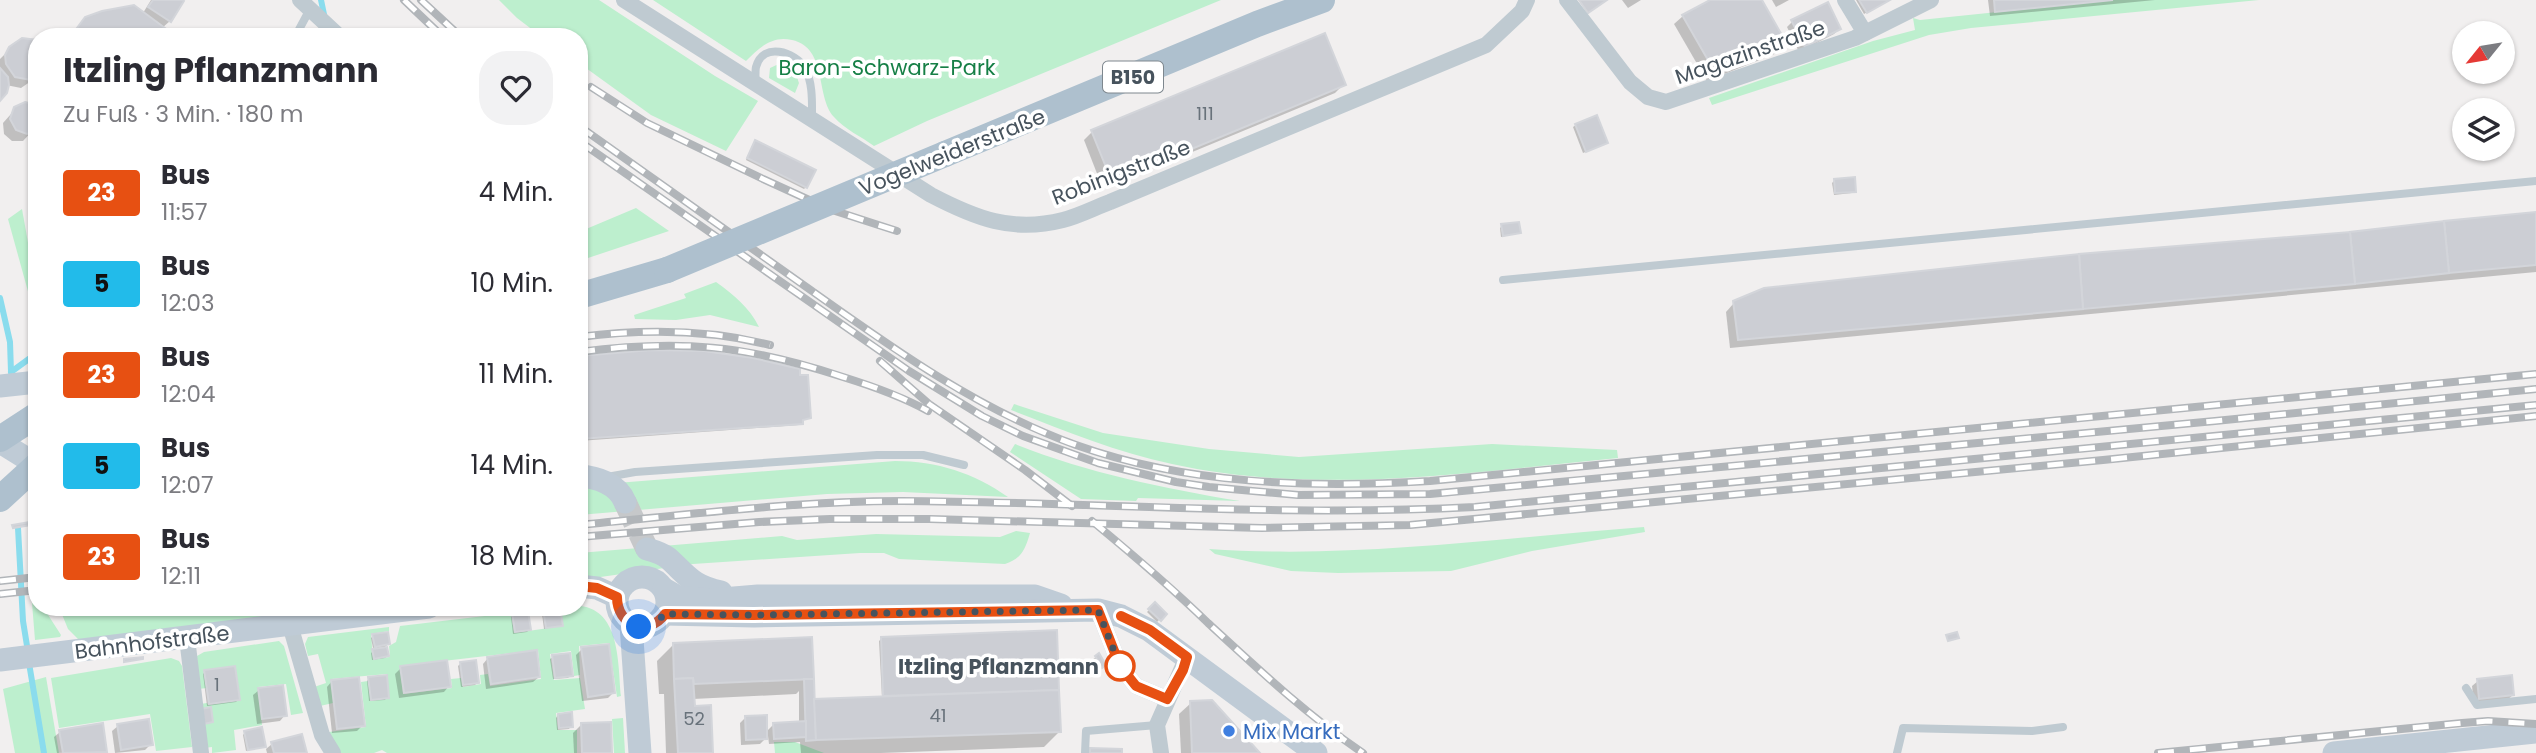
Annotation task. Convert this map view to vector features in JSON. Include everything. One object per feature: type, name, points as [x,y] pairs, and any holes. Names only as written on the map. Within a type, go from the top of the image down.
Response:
[{"type":"main road","name":"Vogelweiderstraße","points":[[588,293],[667,270],[1257,24],[1322,0]]},
{"type":"main road","points":[[0,386],[28,383]]},
{"type":"main road","points":[[28,421],[0,441],[28,459]]},
{"type":"main road","points":[[0,499],[28,473]]},
{"type":"main road","points":[[588,478],[605,482],[623,499]]},
{"type":"main road","points":[[631,625],[647,627],[660,620],[667,605],[647,549],[666,557],[679,571],[704,589],[736,596]]},
{"type":"main road","points":[[640,753],[631,625],[620,613],[617,597],[631,579],[646,577],[678,597],[710,600],[736,596],[1035,596],[1074,609]]},
{"type":"main road","points":[[588,587],[617,597]]},
{"type":"main road","points":[[665,614],[1098,610],[1121,616],[1150,630],[1316,753]]},
{"type":"main road","name":"Bahnhofstraße","points":[[0,660],[360,616]]},
{"type":"main road","points":[[2334,753],[2536,732]]},
{"type":"street","name":"Robinigstraße","points":[[624,0],[919,188],[961,211],[997,223],[1023,226],[1064,220],[1364,98],[1486,45],[1522,11],[1527,0]]},
{"type":"street","name":"Magazinstraße","points":[[1567,0],[1630,82],[1648,97],[1666,103],[1866,33],[1924,1]]},
{"type":"street","points":[[1845,0],[1866,33]]},
{"type":"street","points":[[309,8],[330,28]]},
{"type":"street","points":[[1098,610],[1120,666],[1136,686],[1167,699]]},
{"type":"street","points":[[290,625],[322,734],[333,753]]},
{"type":"street","points":[[187,638],[201,753]]},
{"type":"street","points":[[1161,753],[1157,725],[1187,657]]},
{"type":"lane","points":[[299,28],[309,8]]},
{"type":"lane","points":[[755,85],[756,66],[767,54],[786,51],[796,57],[809,78],[812,121]]},
{"type":"lane","points":[[1503,280],[2536,181]]},
{"type":"lane","points":[[588,477],[877,455],[923,455],[964,465]]},
{"type":"lane","points":[[623,499],[625,480],[635,472]]},
{"type":"lane","points":[[2466,688],[2477,705],[2536,699]]},
{"type":"lane","points":[[1085,753],[1086,730],[1157,725]]},
{"type":"lane","points":[[1897,753],[1903,728],[2032,731],[2063,727]]},
{"type":"green space","points":[[499,0],[599,0],[758,101],[726,151],[651,115],[588,70],[588,28],[530,28]]},
{"type":"green space","name":"Baron-Schwarz-Park","points":[[653,0],[1221,0],[927,121],[874,146],[834,117],[824,97],[816,62],[811,52],[803,45],[792,40],[778,39],[761,47],[746,61]]},
{"type":"green space","points":[[2113,0],[2259,0],[1971,28],[1929,35],[1712,105],[1709,98],[1873,41],[1915,30],[1913,18],[1920,20]]},
{"type":"green space","points":[[783,62],[793,67],[796,72],[799,83],[795,93],[769,78],[770,68]]},
{"type":"green space","points":[[636,208],[669,231],[588,258],[588,228]]},
{"type":"green space","points":[[22,209],[28,243],[28,291],[8,219]]},
{"type":"green space","points":[[716,282],[751,313],[759,327],[710,315],[676,320],[635,319],[634,315],[686,298],[684,294]]},
{"type":"green space","points":[[1014,404],[1103,433],[1209,449],[1299,457],[1492,444],[1617,450],[1618,458],[1395,478],[1283,479],[1227,474],[1151,459],[1090,440],[1011,410]]},
{"type":"green space","points":[[1015,444],[1126,478],[1240,501],[1081,499],[1010,452]]},
{"type":"green space","points":[[895,461],[926,463],[954,470],[982,481],[1008,497],[903,492],[827,494],[588,514],[588,485]]},
{"type":"green space","points":[[1644,527],[1645,532],[1532,551],[1451,571],[1291,571],[1215,554],[1209,549],[1373,549]]},
{"type":"green space","points":[[1016,531],[1030,533],[1022,553],[1005,564],[899,559],[884,553],[860,553],[693,564],[588,579],[588,552],[782,536],[797,540],[876,534],[1000,537]]},
{"type":"green space","points":[[588,608],[593,610],[610,628],[618,655],[621,696],[617,697],[609,643],[579,646],[580,675],[574,676],[571,651],[550,654],[554,680],[580,678],[585,709],[556,713],[558,730],[577,730],[577,753],[387,753],[382,750],[374,753],[339,753],[329,732],[366,727],[361,682],[368,681],[371,701],[389,698],[387,674],[331,679],[333,703],[320,706],[314,687],[326,683],[318,654],[308,656],[305,644],[308,637],[389,627],[389,631],[371,634],[373,659],[390,657],[389,646],[396,642],[400,626],[485,616],[511,616],[514,633],[563,626],[562,616],[588,616]],"holes":[[[538,650],[541,679],[490,686],[488,674],[480,675],[481,684],[463,687],[461,678],[451,679],[452,688],[403,694],[400,666]]]},
{"type":"green space","points":[[33,616],[49,616],[60,637],[35,640]]},
{"type":"green space","points":[[63,616],[278,616],[79,640],[68,629]]},
{"type":"green space","points":[[279,641],[284,646],[303,713],[291,715],[286,684],[258,687],[262,725],[234,730],[236,750],[212,753],[212,747],[204,748],[200,704],[240,700],[235,666],[205,670],[207,688],[198,689],[197,656],[204,652]]},
{"type":"green space","points":[[171,658],[179,661],[182,666],[192,747],[156,751],[150,714],[59,728],[51,678]]},
{"type":"green space","points":[[46,677],[59,753],[15,753],[3,689]]},
{"type":"green space","points":[[623,718],[625,753],[614,753],[612,719]]},
{"type":"green space","points":[[774,742],[795,742],[824,753],[775,753]]},
{"type":"building","points":[[153,0],[184,1],[171,22],[148,7]]},
{"type":"building","points":[[1579,0],[1607,0],[1588,13]]},
{"type":"building","points":[[1710,0],[1762,0],[1787,44],[1716,74],[1682,15]]},
{"type":"building","points":[[1859,0],[1890,0],[1867,13]]},
{"type":"building","points":[[1994,0],[2113,0],[1995,12]]},
{"type":"building","points":[[1828,2],[1841,29],[1805,47],[1791,20]]},
{"type":"building","points":[[134,5],[165,28],[77,28],[85,17]]},
{"type":"building","points":[[1325,33],[1346,85],[1112,182],[1091,130]]},
{"type":"building","points":[[22,38],[28,39],[28,79],[15,77],[6,64],[5,55],[9,47]]},
{"type":"building","points":[[0,68],[8,77],[9,85],[7,93],[0,101]]},
{"type":"building","points":[[28,103],[28,134],[16,130],[10,119],[14,107]]},
{"type":"building","points":[[1597,115],[1608,143],[1586,152],[1575,124]]},
{"type":"building","points":[[755,140],[816,170],[807,188],[747,158]]},
{"type":"building","points":[[1855,177],[1856,192],[1835,193],[1834,179]]},
{"type":"building","points":[[2536,212],[2536,265],[2449,273],[2444,221]]},
{"type":"building","points":[[2444,221],[2449,273],[2355,284],[2350,232]]},
{"type":"building","points":[[1519,222],[1521,233],[1503,236],[1501,224]]},
{"type":"building","points":[[2350,232],[2355,284],[2083,309],[2079,254]]},
{"type":"building","points":[[2079,254],[2083,309],[1738,340],[1733,301],[1764,288]]},
{"type":"building","points":[[652,350],[704,351],[753,358],[800,369],[800,375],[808,375],[811,418],[803,420],[803,424],[588,438],[588,355]]},
{"type":"building","points":[[28,522],[28,526],[13,528],[12,525]]},
{"type":"building","points":[[1155,602],[1167,614],[1161,621],[1148,609]]},
{"type":"building","points":[[512,616],[529,616],[531,630],[515,632]]},
{"type":"building","points":[[544,616],[561,616],[563,626],[546,628]]},
{"type":"building","points":[[1057,630],[1059,690],[883,696],[881,637]]},
{"type":"building","points":[[388,632],[390,644],[375,647],[372,634]]},
{"type":"building","points":[[1957,632],[1959,638],[1948,641],[1946,635]]},
{"type":"building","points":[[812,637],[814,679],[694,684],[693,678],[674,679],[673,643]]},
{"type":"building","points":[[609,644],[615,693],[588,697],[581,647]]},
{"type":"building","points":[[387,647],[389,656],[374,659],[372,649]]},
{"type":"building","points":[[537,650],[540,677],[491,684],[487,657]]},
{"type":"building","points":[[570,653],[573,676],[555,678],[552,655]]},
{"type":"building","points":[[1099,653],[1106,665],[1102,668],[1095,656]]},
{"type":"building","points":[[124,659],[143,659],[124,662]]},
{"type":"building","points":[[447,660],[451,687],[404,693],[400,666]]},
{"type":"building","points":[[476,660],[479,683],[463,685],[460,662]]},
{"type":"building","points":[[235,666],[240,700],[209,704],[204,670]]},
{"type":"building","points":[[387,675],[389,698],[371,700],[368,677]]},
{"type":"building","points":[[2512,675],[2514,695],[2479,699],[2477,679]]},
{"type":"building","points":[[359,677],[365,726],[337,729],[331,680]]},
{"type":"building","points":[[693,678],[695,706],[711,705],[713,753],[678,753],[674,679]]},
{"type":"building","points":[[804,679],[814,679],[816,740],[806,741]]},
{"type":"building","points":[[283,685],[287,716],[262,719],[258,688]]},
{"type":"building","points":[[1059,690],[1061,732],[816,740],[814,699]]},
{"type":"building","points":[[1212,700],[1260,753],[1192,753],[1190,701]]},
{"type":"building","points":[[211,707],[213,722],[204,724],[201,709]]},
{"type":"building","points":[[572,712],[573,727],[559,728],[558,714]]},
{"type":"building","points":[[767,715],[767,739],[746,740],[745,716]]},
{"type":"building","points":[[149,719],[153,745],[121,750],[117,724]]},
{"type":"building","points":[[806,721],[806,737],[774,739],[773,723]]},
{"type":"building","points":[[611,722],[612,753],[582,753],[581,723]]},
{"type":"building","points":[[103,723],[107,752],[63,753],[59,730]]},
{"type":"building","points":[[262,727],[266,747],[248,750],[244,731]]},
{"type":"building","points":[[302,734],[307,753],[274,753],[271,742]]},
{"type":"building","points":[[1090,748],[1122,749],[1122,753],[1090,753]]},
{"type":"waterway","points":[[321,0],[325,19]]},
{"type":"waterway","points":[[0,298],[10,342],[11,372]]},
{"type":"waterway","points":[[11,372],[28,360]]},
{"type":"waterway","points":[[18,528],[23,621],[28,652]]},
{"type":"waterway","points":[[29,663],[44,753]]},
{"type":"tunnel","points":[[625,502],[647,549]]},
{"type":"railway","points":[[404,0],[434,28]]},
{"type":"railway","points":[[421,0],[451,28]]},
{"type":"railway","points":[[591,87],[647,123],[763,179],[829,209],[897,231]]},
{"type":"railway","points":[[588,132],[875,335],[972,396],[1040,431],[1076,445],[1119,458],[1206,476],[1296,483],[1430,481],[2536,374]]},
{"type":"railway","points":[[588,147],[909,371],[982,416],[1023,436],[1098,463],[1209,487],[1298,495],[1430,494],[2536,389]]},
{"type":"railway","points":[[588,336],[627,333],[699,333],[770,345]]},
{"type":"railway","points":[[588,351],[681,346],[743,352],[808,366],[854,380],[928,411]]},
{"type":"railway","points":[[880,361],[929,404],[1072,506]]},
{"type":"railway","points":[[588,524],[821,503],[902,501],[1332,510],[1475,507],[2536,405]]},
{"type":"railway","points":[[588,536],[830,519],[1262,528],[1410,525],[2536,416]]},
{"type":"railway","points":[[1092,521],[1166,584],[1283,691],[1363,753]]},
{"type":"railway","points":[[0,581],[28,578]]},
{"type":"railway","points":[[0,594],[28,591]]},
{"type":"railway","points":[[2158,753],[2488,721],[2536,724]]},
{"type":"bus line","name":"23","points":[[588,587],[617,597],[617,606],[625,620],[639,627],[654,624],[665,614],[1098,610],[1120,666],[1136,686],[1167,699],[1187,657],[1150,630],[1121,616]]},
{"type":"place","name":"Itzling Pflanzmann","points":[[1120,666]]},
{"type":"place","name":"Mix Markt","points":[[1229,731]]},
{"type":"route","points":[[639,627],[654,624],[665,614],[1098,610],[1120,666]]}]
